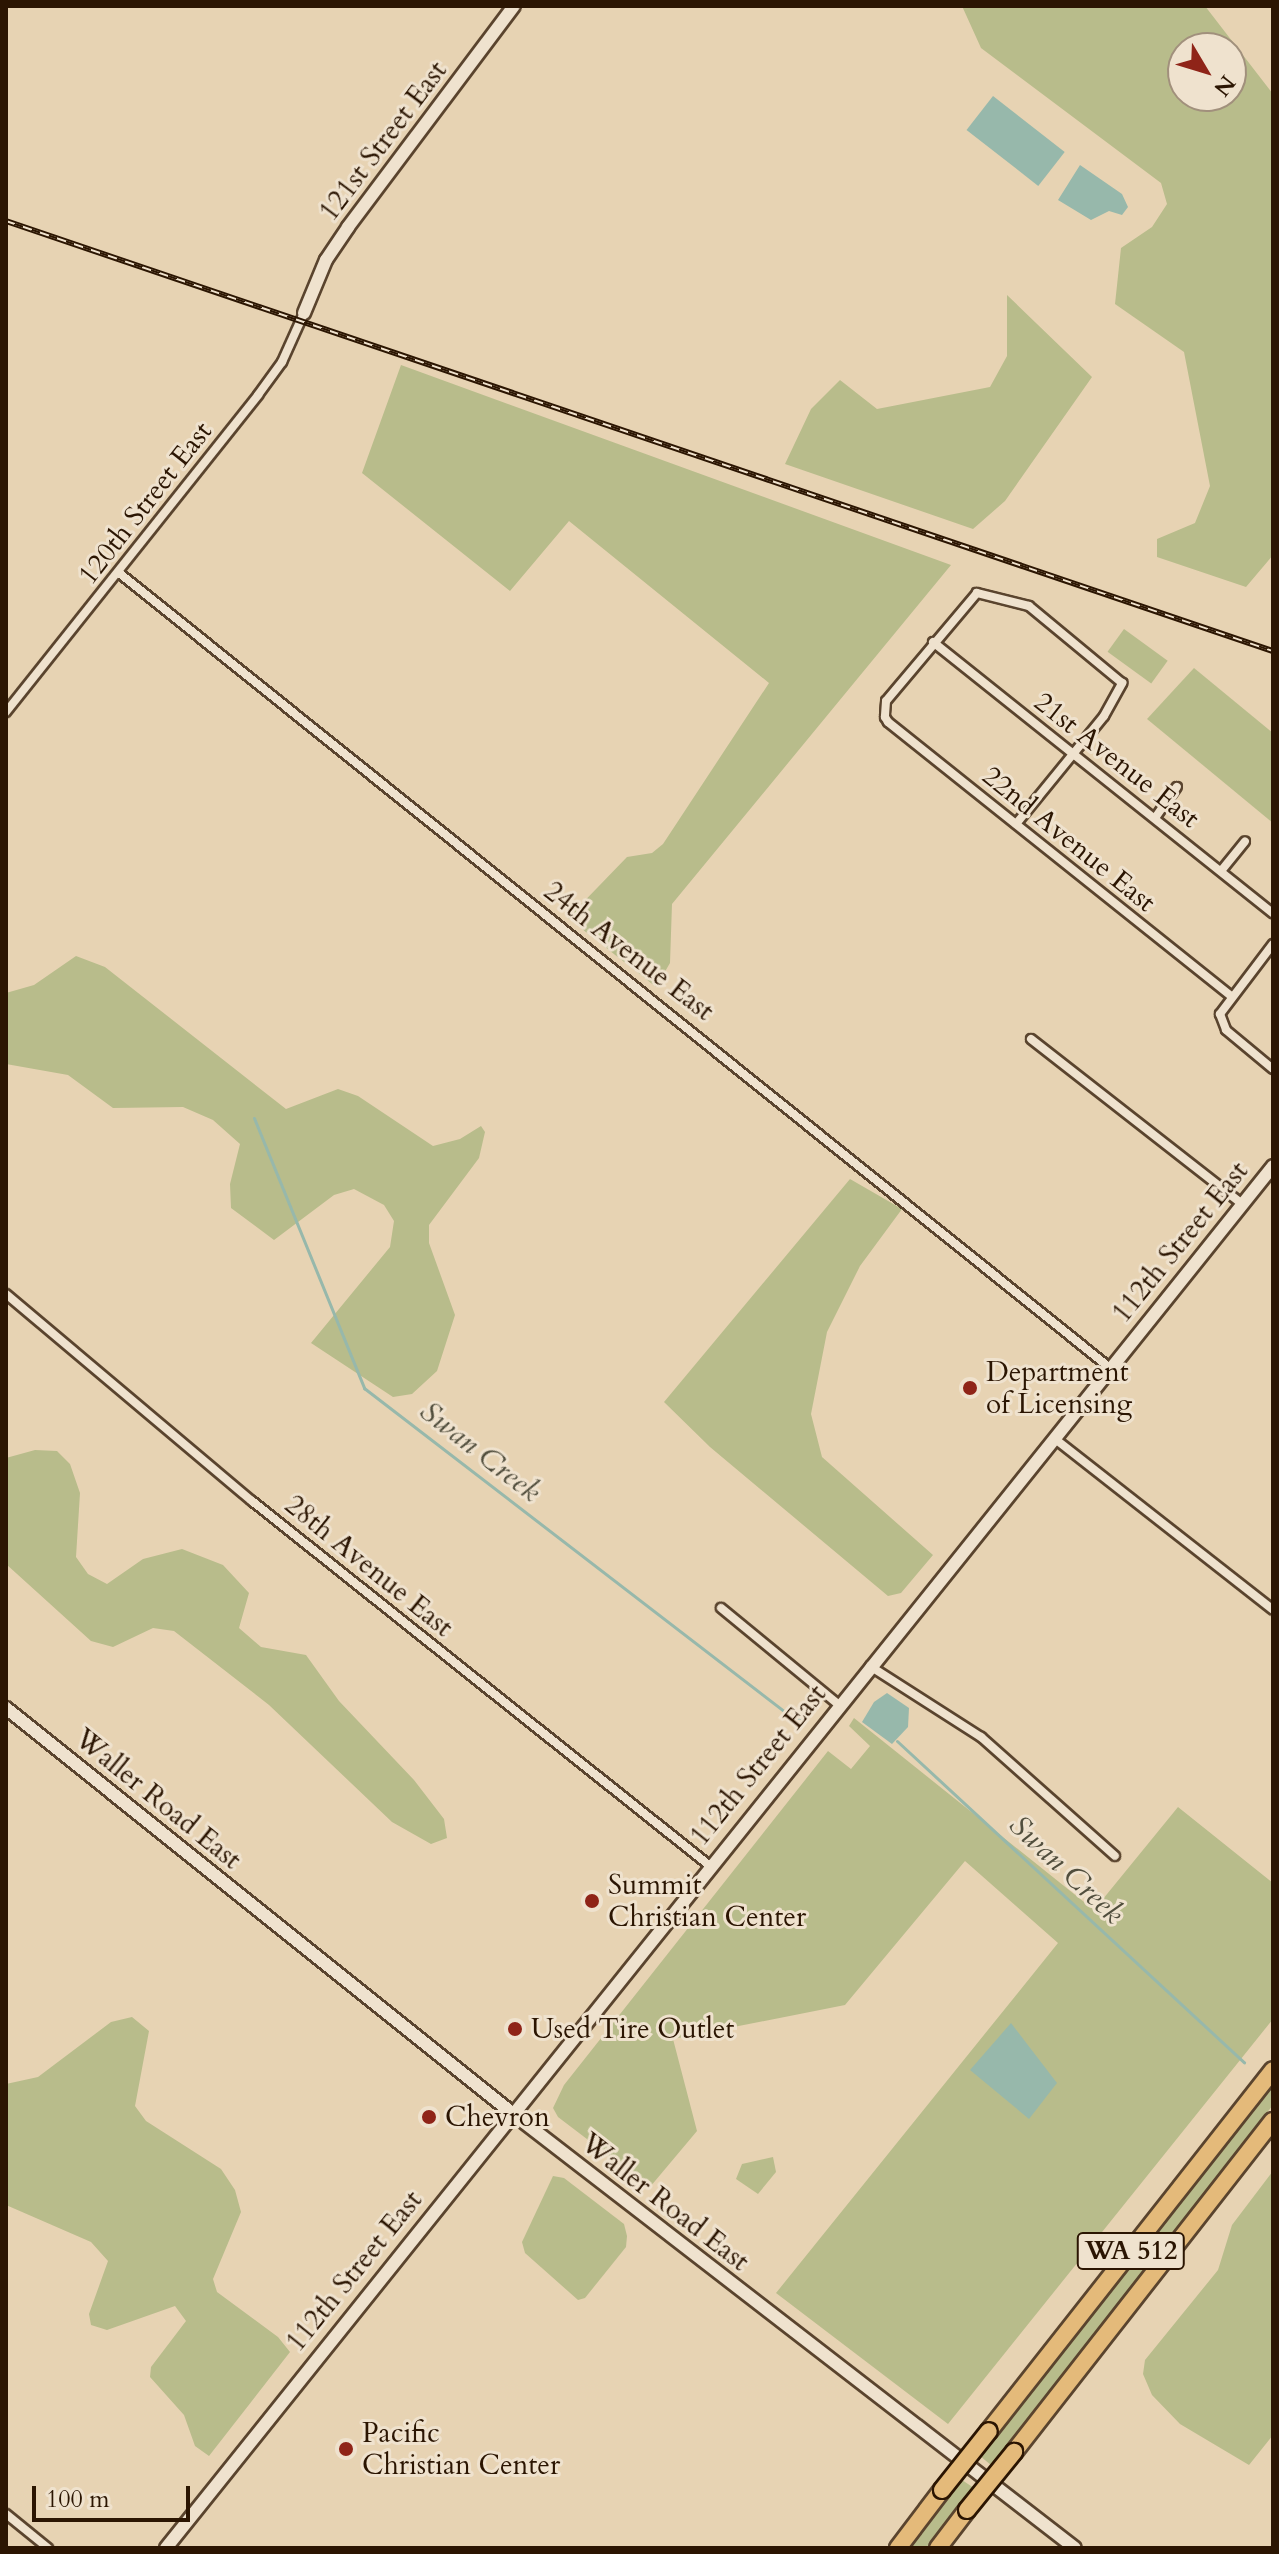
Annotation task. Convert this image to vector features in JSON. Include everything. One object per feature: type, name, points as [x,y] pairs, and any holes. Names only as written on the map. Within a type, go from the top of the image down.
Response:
[{"type":"highway","name":"WA 512","points":[[898,2548],[1273,2070]]},
{"type":"highway","name":"WA 512","points":[[938,2548],[1273,2121]]},
{"type":"main road","name":"121st Street East","points":[[304,313],[326,260],[348,227],[514,6]]},
{"type":"main road","name":"112th Street East","points":[[166,2548],[869,1665],[1273,1166]]},
{"type":"main road","name":"Waller Road East","points":[[6,1708],[512,2113],[1075,2548]]},
{"type":"street","name":"120th Street East","points":[[6,712],[258,395],[282,362],[304,313]]},
{"type":"street","name":"24th Avenue East","points":[[118,572],[1110,1368]]},
{"type":"street","points":[[933,642],[973,594],[998,594],[1029,606],[1122,683],[1074,754],[1016,824]]},
{"type":"street","name":"22nd Avenue East","points":[[933,642],[884,711],[888,722],[1232,997]]},
{"type":"street","name":"21st Avenue East","points":[[933,642],[1273,913]]},
{"type":"street","points":[[1155,818],[1177,787]]},
{"type":"street","points":[[1221,871],[1245,841]]},
{"type":"street","points":[[1273,944],[1232,997],[1220,1018],[1226,1030],[1273,1069]]},
{"type":"street","points":[[1031,1039],[1242,1204]]},
{"type":"street","name":"28th Avenue East","points":[[6,1294],[252,1501],[709,1865]]},
{"type":"street","points":[[1054,1438],[1273,1610]]},
{"type":"street","points":[[721,1608],[838,1704]]},
{"type":"street","points":[[869,1665],[981,1737],[1115,1856]]},
{"type":"street","points":[[6,2514],[48,2548]]},
{"type":"green space","points":[[962,6],[1205,6],[1225,32],[1167,32],[1167,112],[1247,112],[1247,60],[1273,94],[1273,555],[1246,587],[1157,557],[1157,539],[1195,523],[1210,486],[1184,352],[1115,304],[1121,248],[1152,227],[1167,204],[1161,183],[981,48]]},
{"type":"green space","points":[[1007,295],[1092,377],[1005,501],[973,529],[785,464],[811,409],[840,380],[877,409],[990,387],[1007,356]]},
{"type":"green space","points":[[401,365],[951,565],[672,904],[670,963],[656,987],[568,918],[627,857],[652,853],[663,844],[769,683],[569,521],[510,591],[362,473]]},
{"type":"green space","points":[[1124,629],[1168,661],[1151,683],[1108,652]]},
{"type":"green space","points":[[1194,668],[1273,733],[1273,823],[1147,719]]},
{"type":"green space","points":[[76,956],[105,967],[286,1109],[338,1089],[358,1096],[433,1146],[460,1139],[481,1126],[485,1132],[479,1158],[429,1225],[429,1243],[455,1315],[437,1371],[412,1394],[393,1397],[311,1343],[390,1247],[394,1221],[384,1205],[354,1189],[334,1195],[274,1240],[231,1208],[230,1184],[240,1144],[213,1120],[183,1107],[113,1108],[68,1075],[6,1064],[6,993],[34,985]]},
{"type":"green space","points":[[850,1179],[902,1209],[860,1266],[827,1332],[811,1414],[822,1457],[933,1555],[901,1593],[888,1596],[710,1447],[664,1402]]},
{"type":"green space","points":[[35,1450],[57,1451],[70,1464],[80,1493],[76,1557],[88,1574],[107,1584],[143,1559],[182,1549],[223,1565],[249,1593],[239,1628],[261,1647],[306,1655],[339,1701],[414,1780],[444,1819],[447,1838],[431,1844],[392,1822],[269,1705],[174,1631],[153,1628],[113,1647],[91,1641],[6,1564],[6,1458]]},
{"type":"green space","points":[[854,1718],[1094,1910],[1178,1807],[1273,1883],[1273,2019],[948,2424],[776,2293],[1058,1943],[965,1861],[845,2005],[673,2039],[697,2131],[650,2187],[558,2117],[553,2108],[564,2085],[828,1751],[851,1769],[870,1746],[849,1726]]},
{"type":"green space","points":[[132,2017],[149,2031],[135,2106],[146,2121],[221,2169],[235,2190],[241,2212],[213,2279],[217,2292],[278,2337],[290,2352],[209,2456],[195,2446],[184,2415],[150,2377],[151,2367],[186,2321],[175,2306],[107,2330],[91,2325],[89,2314],[108,2261],[91,2242],[6,2205],[6,2084],[38,2077],[111,2022]]},
{"type":"green space","points":[[1273,2086],[1273,2105],[991,2465],[980,2456]]},
{"type":"green space","points":[[773,2157],[776,2172],[758,2194],[736,2179],[742,2164]]},
{"type":"green space","points":[[1273,2171],[1273,2435],[1249,2465],[1180,2424],[1152,2395],[1143,2374],[1145,2360],[1218,2270],[1232,2225]]},
{"type":"green space","points":[[553,2176],[564,2178],[624,2224],[627,2236],[626,2247],[585,2298],[578,2300],[525,2253],[522,2242]]},
{"type":"green space","points":[[962,2480],[974,2488],[926,2548],[909,2548]]},
{"type":"shaded area","points":[[993,96],[1065,152],[1038,186],[967,130]]},
{"type":"shaded area","points":[[1080,165],[1122,194],[1128,207],[1122,215],[1109,211],[1091,220],[1058,200]]},
{"type":"shaded area","points":[[887,1693],[909,1708],[908,1727],[892,1744],[862,1722],[874,1702]]},
{"type":"shaded area","points":[[1011,2023],[1057,2083],[1029,2119],[970,2070]]},
{"type":"waterway","name":"Swan Creek","points":[[254,1118],[364,1388],[793,1718],[804,1718]]},
{"type":"waterway","name":"Swan Creek","points":[[897,1741],[1244,2062]]},
{"type":"railway","points":[[6,221],[1273,651]]},
{"type":"place","name":"Department of Licensing","points":[[970,1388]]},
{"type":"place","name":"Summit Christian Center","points":[[592,1901]]},
{"type":"place","name":"Used Tire Outlet","points":[[515,2029]]},
{"type":"place","name":"Chevron","points":[[429,2117]]},
{"type":"place","name":"Pacific Christian Center","points":[[346,2449]]}]
